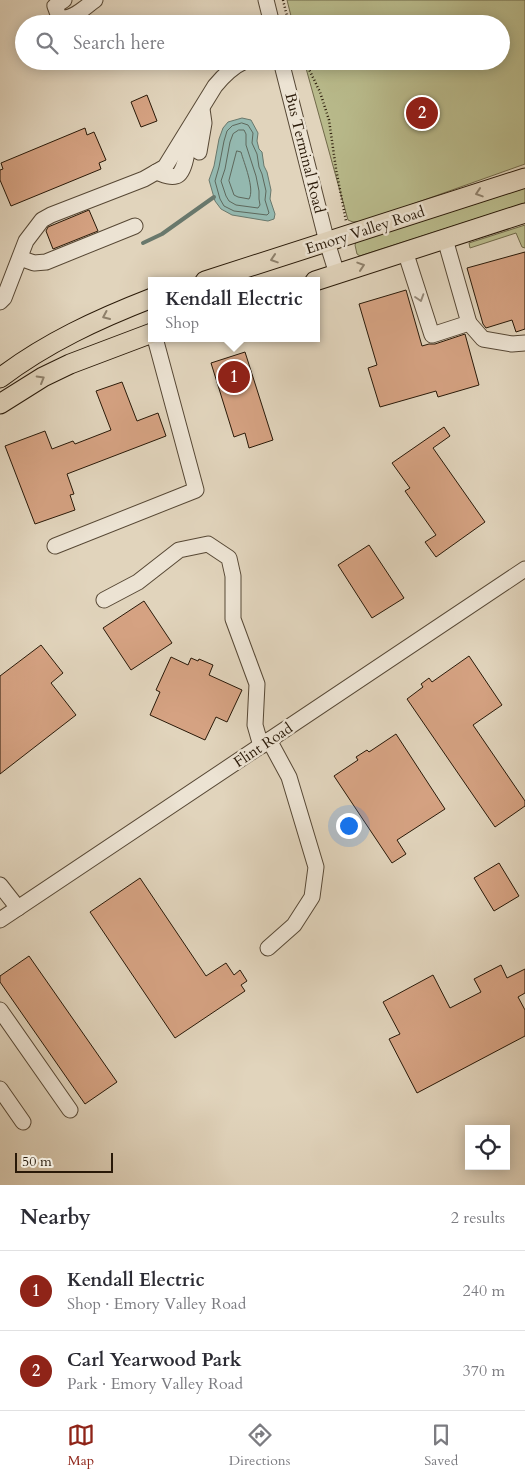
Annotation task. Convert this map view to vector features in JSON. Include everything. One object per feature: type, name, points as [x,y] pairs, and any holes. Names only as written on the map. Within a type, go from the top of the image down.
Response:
[{"type":"main road","name":"Emory Valley Road","points":[[218,277],[525,178]]},
{"type":"main road","points":[[320,279],[525,213]]},
{"type":"main road","points":[[0,378],[20,363],[83,327],[148,300]]},
{"type":"main road","points":[[0,404],[43,377],[70,364],[148,335]]},
{"type":"street","points":[[58,15],[55,6],[64,0]]},
{"type":"street","points":[[73,15],[95,0]]},
{"type":"street","points":[[266,0],[270,15]]},
{"type":"street","points":[[0,302],[4,298],[26,241],[42,220],[144,179],[165,167],[216,86],[230,70]]},
{"type":"street","name":"Bus Terminal Road","points":[[284,70],[337,274]]},
{"type":"street","points":[[199,152],[204,123],[202,109]]},
{"type":"street","points":[[20,258],[34,263],[46,262],[135,226]]},
{"type":"street","points":[[445,239],[470,323],[483,339],[512,344],[525,343]]},
{"type":"street","points":[[406,251],[432,335],[470,323]]},
{"type":"street","points":[[55,546],[196,490],[156,342]]},
{"type":"street","points":[[104,600],[138,582],[179,550],[208,544],[229,558],[233,576],[233,620],[257,684],[255,725],[265,743],[289,776],[316,868],[312,897],[294,925],[268,948]]},
{"type":"street","name":"Flint Road","points":[[0,920],[525,569]]},
{"type":"street","points":[[0,885],[18,908]]},
{"type":"street","points":[[0,1010],[70,1110]]},
{"type":"street","points":[[0,1089],[23,1122]]},
{"type":"path","points":[[283,0],[287,15]]},
{"type":"path","points":[[309,70],[320,92],[329,120],[336,169],[350,234]]},
{"type":"green space","points":[[287,0],[525,0],[525,164],[365,221],[353,222],[348,220],[306,70],[510,70],[510,15],[291,15]]},
{"type":"green space","points":[[525,188],[525,203],[360,256],[357,254],[356,242]]},
{"type":"green space","points":[[525,225],[525,248],[522,247],[516,233],[470,248],[469,243]]},
{"type":"water","points":[[242,118],[251,120],[258,133],[257,141],[267,172],[271,190],[270,199],[275,214],[274,219],[268,221],[232,215],[221,209],[215,201],[209,180],[223,128],[228,122]]},
{"type":"building","points":[[147,95],[157,121],[141,127],[131,102]]},
{"type":"building","points":[[85,128],[87,135],[94,132],[106,160],[99,163],[101,169],[11,206],[0,180],[0,170],[3,169],[1,163]]},
{"type":"building","points":[[89,210],[98,231],[53,249],[46,231],[48,227]]},
{"type":"building","points":[[525,252],[525,329],[516,332],[512,320],[486,328],[483,324],[467,268]]},
{"type":"building","points":[[406,290],[422,346],[435,344],[465,334],[479,385],[438,397],[436,391],[380,407],[368,368],[377,365],[359,304]]},
{"type":"building","points":[[245,352],[273,440],[249,448],[245,433],[234,437],[211,363]]},
{"type":"building","points":[[122,382],[137,421],[158,413],[166,436],[67,474],[74,494],[70,495],[75,510],[35,524],[5,446],[45,431],[52,449],[73,441],[75,444],[111,430],[96,391]]},
{"type":"building","points":[[444,427],[450,436],[433,448],[485,522],[436,557],[425,542],[436,535],[405,491],[410,488],[392,463]]},
{"type":"building","points":[[369,545],[404,598],[372,618],[338,565]]},
{"type":"building","points":[[144,601],[172,643],[131,670],[103,628]]},
{"type":"building","points":[[41,645],[63,673],[51,683],[76,715],[0,774],[0,676]]},
{"type":"building","points":[[469,656],[502,705],[473,725],[525,801],[525,806],[495,827],[407,699],[423,687],[421,684],[429,678],[432,682]]},
{"type":"building","points":[[171,657],[188,665],[191,658],[213,665],[209,675],[242,690],[227,722],[216,717],[205,740],[150,715],[160,692],[156,690]]},
{"type":"building","points":[[396,734],[445,809],[397,840],[406,854],[392,863],[334,776],[358,760],[356,757],[367,750],[369,752]]},
{"type":"building","points":[[499,863],[519,896],[494,911],[474,878]]},
{"type":"building","points":[[140,878],[206,976],[226,963],[234,975],[240,970],[247,981],[241,985],[245,991],[175,1038],[90,912]]},
{"type":"building","points":[[29,956],[117,1082],[85,1104],[0,982],[0,976]]},
{"type":"building","points":[[501,965],[507,978],[525,969],[525,993],[518,997],[525,1010],[525,1036],[417,1093],[389,1039],[400,1034],[383,1002],[433,975],[450,1008],[481,992],[474,979]]},
{"type":"waterway","points":[[143,243],[162,234],[214,197]]},
{"type":"place","name":"Carl Yearwood Park","points":[[422,113]]},
{"type":"place","name":"Kendall Electric","points":[[234,377]]}]
